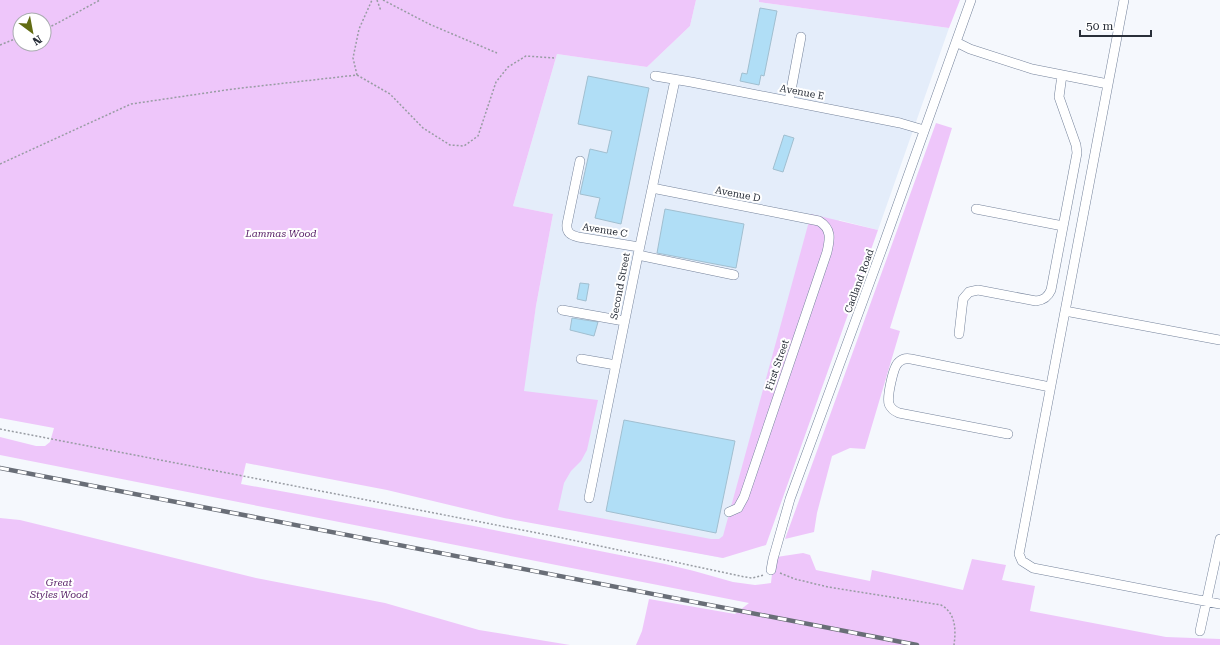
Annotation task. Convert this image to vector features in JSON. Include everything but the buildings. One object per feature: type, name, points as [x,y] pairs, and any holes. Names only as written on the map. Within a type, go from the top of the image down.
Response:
[{"type":"street","name":"Cadland Road","points":[[772,570],[790,499],[971,0]]},
{"type":"street","points":[[1124,0],[1019,550],[1020,557],[1022,561],[1033,568],[1220,604]]},
{"type":"street","points":[[789,101],[801,37]]},
{"type":"street","points":[[956,42],[974,50],[1032,69],[1108,84]]},
{"type":"street","points":[[959,334],[963,299],[973,290],[1036,301],[1047,297],[1051,290],[1076,153],[1076,145],[1059,96],[1062,75]]},
{"type":"street","name":"Avenue E","points":[[655,76],[900,123],[924,130]]},
{"type":"street","name":"Second Street","points":[[589,498],[624,321],[675,80]]},
{"type":"street","name":"Avenue C","points":[[580,161],[567,224],[570,234],[734,275]]},
{"type":"street","name":"Avenue D","points":[[652,188],[819,221]]},
{"type":"street","points":[[976,209],[1062,226]]},
{"type":"street","name":"First Street","points":[[728,512],[738,508],[744,497],[828,252],[830,238],[829,233],[819,221]]},
{"type":"street","points":[[562,310],[624,321]]},
{"type":"street","points":[[1065,311],[1220,340]]},
{"type":"street","points":[[1008,434],[894,411],[889,402],[894,367],[899,361],[907,358],[1050,387]]},
{"type":"street","points":[[581,359],[616,365]]},
{"type":"street","points":[[1200,631],[1220,539]]},
{"type":"path","points":[[52,26],[100,0]]},
{"type":"path","points":[[357,75],[353,58],[359,30],[372,0]]},
{"type":"path","points":[[377,0],[381,11]]},
{"type":"path","points":[[383,0],[429,24],[497,53]]},
{"type":"path","points":[[0,45],[12,40]]},
{"type":"path","points":[[0,164],[130,104],[233,89],[357,75],[390,94],[424,128],[450,144],[464,146],[478,136],[496,82],[508,68],[526,56],[554,58]]},
{"type":"path","points":[[0,429],[45,439],[553,536],[745,577],[759,577],[772,570],[795,579],[828,587],[941,605],[946,608],[953,618],[956,635],[954,645]]},
{"type":"shaded area","points":[[696,0],[759,0],[759,2],[949,28],[878,230],[839,220],[723,558],[566,527],[504,518],[536,306],[553,214],[513,206],[557,54],[647,67],[690,26]]},
{"type":"green space","name":"Lammas Wood","points":[[0,0],[696,0],[690,26],[647,67],[557,54],[513,206],[553,214],[536,306],[524,391],[598,400],[587,450],[581,461],[571,471],[564,483],[558,510],[711,539],[719,539],[723,536],[811,214],[878,230],[766,545],[723,558],[504,518],[387,490],[246,463],[241,484],[474,526],[665,564],[733,582],[755,585],[771,583],[772,574],[770,558],[803,553],[810,555],[816,570],[870,581],[872,570],[963,590],[972,559],[1006,565],[1002,580],[1035,586],[1030,611],[1166,637],[1220,639],[1220,645],[636,645],[642,631],[649,599],[735,614],[749,603],[0,455],[0,437],[36,446],[45,446],[50,442],[54,428],[0,418]]},
{"type":"green space","points":[[759,0],[960,0],[949,28],[759,2]]},
{"type":"green space","points":[[936,123],[952,128],[890,328],[900,331],[865,449],[850,448],[832,456],[817,513],[814,532],[785,539]]},
{"type":"green space","name":"Great Styles Wood","points":[[0,518],[20,520],[256,578],[385,603],[479,630],[570,645],[0,645]]},
{"type":"railway","points":[[0,468],[917,645]]}]
